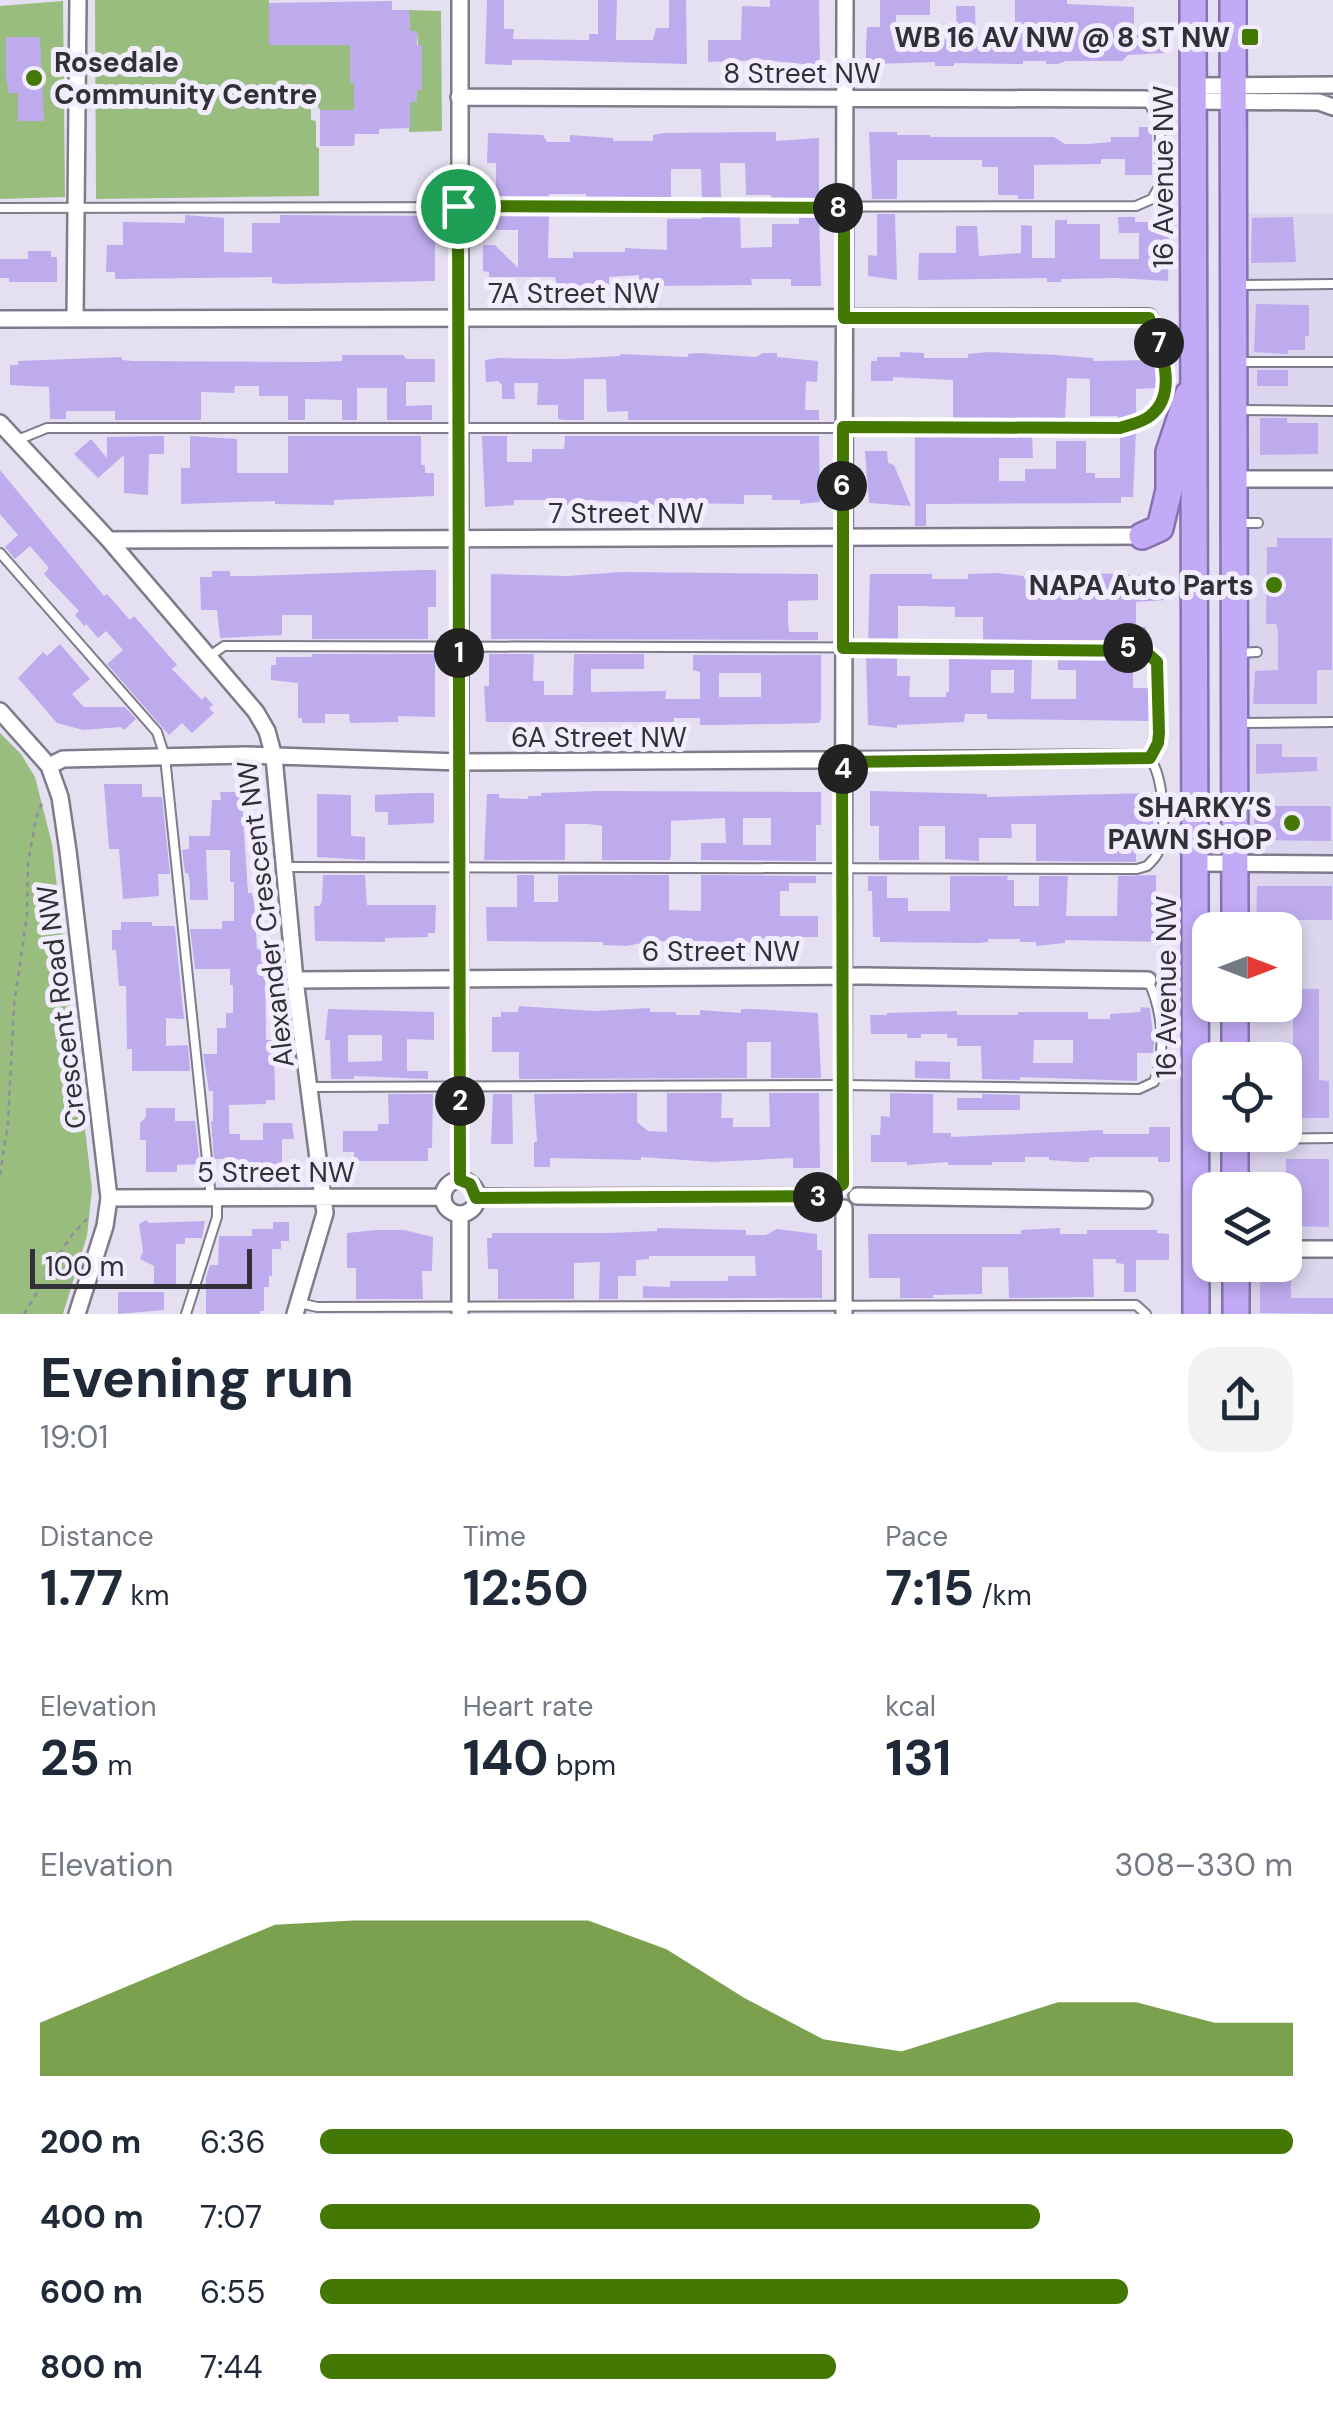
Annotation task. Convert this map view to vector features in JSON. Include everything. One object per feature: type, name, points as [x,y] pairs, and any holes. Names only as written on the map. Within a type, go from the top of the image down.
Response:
[{"type":"highway","name":"16 Avenue NW","points":[[1192,0],[1196,1314]]},
{"type":"highway","points":[[1233,0],[1234,479],[1246,523],[1245,652],[1234,723],[1235,912]]},
{"type":"highway","points":[[1142,536],[1160,528],[1166,512],[1169,452],[1194,381]]},
{"type":"highway","points":[[1236,1282],[1236,1314]]},
{"type":"street","points":[[75,318],[78,0]]},
{"type":"street","points":[[460,0],[460,1180]]},
{"type":"street","points":[[844,1310],[845,0]]},
{"type":"street","points":[[1192,94],[1333,85]]},
{"type":"street","points":[[1233,93],[1333,106]]},
{"type":"street","name":"8 Street NW","points":[[458,97],[1146,99]]},
{"type":"street","name":"7A Street NW","points":[[0,318],[1149,318]]},
{"type":"street","name":"Alexander Crescent NW","points":[[0,424],[110,540],[256,712],[268,732],[274,757],[295,980],[325,1213],[297,1308]]},
{"type":"street","points":[[1234,479],[1333,479]]},
{"type":"street","name":"7 Street NW","points":[[110,540],[1142,536]]},
{"type":"street","name":"Crescent Road NW","points":[[0,711],[49,766],[60,797],[68,851],[109,1198],[106,1226],[77,1314]]},
{"type":"street","name":"6A Street NW","points":[[49,766],[62,759],[166,757],[460,762],[1150,758]]},
{"type":"street","points":[[1196,862],[1333,864]]},
{"type":"street","name":"6 Street NW","points":[[295,980],[843,976],[1148,980]]},
{"type":"street","points":[[460,1180],[470,1184],[476,1198],[473,1207],[460,1214],[450,1211],[443,1197],[450,1184],[460,1180]]},
{"type":"street","points":[[476,1198],[844,1196],[1144,1200]]},
{"type":"street","name":"5 Street NW","points":[[109,1198],[443,1197]]},
{"type":"street","points":[[460,1214],[460,1310]]},
{"type":"street","points":[[1302,1250],[1333,1249]]},
{"type":"lane","points":[[0,208],[1142,205],[1152,199],[1160,184],[1160,122],[1146,99]]},
{"type":"lane","points":[[1233,285],[1333,284]]},
{"type":"lane","points":[[15,441],[47,428],[1120,428],[1148,418],[1156,411],[1165,391],[1164,358],[1149,318]]},
{"type":"lane","points":[[1233,362],[1333,362]]},
{"type":"lane","points":[[1234,410],[1333,411]]},
{"type":"lane","points":[[0,554],[157,732],[166,757],[217,1217],[186,1314]]},
{"type":"lane","points":[[208,658],[224,646],[843,648],[1145,651],[1157,662],[1158,743],[1150,758],[1159,771],[1161,785],[1161,845],[1148,866],[1136,869],[283,867]]},
{"type":"lane","points":[[1234,723],[1333,722]]},
{"type":"lane","points":[[311,1088],[843,1086],[1138,1090],[1148,1087],[1158,1074],[1161,1023],[1157,999],[1148,980]]},
{"type":"lane","points":[[1302,1139],[1333,1138]]},
{"type":"lane","points":[[297,1308],[844,1310],[1136,1305],[1146,1314]]},
{"type":"path","points":[[0,1175],[8,1123],[14,1005],[27,915],[28,863],[42,803]]},
{"type":"path","points":[[24,1314],[70,1236],[87,1218]]},
{"type":"shaded area","points":[[1233,214],[1333,214],[1333,1314],[1236,1314],[1236,1282],[1302,1282],[1302,1172],[1235,1172],[1235,1152],[1302,1152],[1302,1042],[1235,1042],[1235,1022],[1302,1022],[1302,912],[1235,912]]},
{"type":"green space","points":[[95,0],[269,0],[270,45],[354,45],[350,82],[354,83],[354,110],[311,107],[319,148],[319,196],[96,199]]},
{"type":"green space","points":[[63,1],[65,197],[0,199],[0,6]]},
{"type":"green space","points":[[409,10],[441,11],[442,131],[409,132],[410,102],[417,101],[417,90],[422,90],[417,31],[410,31]]},
{"type":"green space","points":[[0,733],[21,754],[35,777],[52,844],[92,1189],[87,1236],[63,1314],[0,1314]]},
{"type":"building","points":[[487,0],[504,0],[504,29],[514,29],[513,39],[589,40],[589,34],[598,34],[598,0],[617,0],[616,40],[653,40],[656,28],[669,28],[669,0],[686,0],[687,64],[512,60],[512,65],[485,64]]},
{"type":"building","points":[[770,0],[819,0],[820,66],[766,60],[708,62],[708,40],[741,40],[742,6],[770,7]]},
{"type":"building","points":[[880,0],[930,0],[930,15],[896,15],[896,39],[909,40],[957,39],[956,6],[975,6],[976,41],[1004,41],[1005,27],[1015,27],[1015,0],[1067,0],[1067,4],[1134,7],[1134,35],[1165,35],[1164,53],[1128,55],[1122,61],[1058,64],[876,64],[866,62],[867,27],[880,27]]},
{"type":"building","points":[[392,1],[392,10],[409,10],[410,31],[417,31],[417,45],[422,45],[422,90],[417,90],[417,102],[410,102],[410,128],[355,134],[354,146],[320,146],[320,110],[354,110],[350,45],[269,45],[269,3]]},
{"type":"building","points":[[6,37],[40,37],[44,121],[18,121],[18,93],[9,93],[6,79]]},
{"type":"building","points":[[1139,127],[1152,127],[1152,175],[1125,175],[1125,159],[1101,159],[1101,164],[1034,165],[1034,199],[1018,199],[1018,195],[998,195],[998,167],[982,167],[982,160],[897,160],[897,199],[872,199],[869,132],[930,137],[1054,137],[1065,144],[1088,144],[1111,142],[1111,137],[1139,137]]},
{"type":"building","points":[[776,132],[776,141],[819,138],[819,199],[746,195],[745,163],[720,163],[721,199],[702,199],[701,169],[671,169],[671,199],[586,199],[586,194],[549,194],[549,200],[496,200],[496,163],[487,163],[488,133],[543,135],[547,142],[570,142],[570,135],[653,141],[653,135],[664,133]]},
{"type":"building","points":[[702,214],[740,215],[741,248],[772,247],[772,224],[799,224],[799,214],[819,214],[821,286],[791,286],[791,279],[751,279],[752,285],[653,286],[653,280],[639,280],[639,275],[609,277],[609,287],[557,287],[555,277],[489,277],[489,272],[483,271],[483,245],[495,245],[518,268],[518,230],[496,230],[496,215],[549,215],[548,258],[573,258],[573,252],[667,250],[667,219],[702,219]]},
{"type":"building","points":[[877,214],[895,214],[897,280],[868,276],[868,255],[877,256]]},
{"type":"building","points":[[185,215],[224,218],[224,252],[252,253],[252,223],[280,223],[280,215],[435,216],[435,281],[283,284],[272,283],[272,277],[115,279],[115,272],[106,272],[107,245],[123,245],[123,222],[185,223]]},
{"type":"building","points":[[1118,217],[1135,217],[1135,222],[1170,222],[1168,281],[918,280],[919,253],[956,253],[956,226],[977,226],[979,256],[1021,253],[1021,225],[1032,226],[1032,258],[1055,258],[1055,220],[1100,224],[1100,259],[1139,259],[1139,233],[1119,233]]},
{"type":"building","points":[[1293,217],[1296,262],[1251,263],[1252,218]]},
{"type":"building","points":[[28,251],[51,251],[51,257],[57,257],[57,282],[9,282],[9,278],[0,278],[0,259],[28,259]]},
{"type":"building","points":[[1256,304],[1309,305],[1305,350],[1288,350],[1288,354],[1254,352]]},
{"type":"building","points":[[900,352],[924,353],[924,358],[968,358],[968,354],[989,352],[1093,361],[1155,360],[1156,388],[1136,389],[1136,415],[1120,420],[1117,416],[1090,416],[1090,379],[1067,378],[1065,420],[953,420],[953,380],[893,377],[893,381],[871,381],[871,361],[877,361],[877,357],[900,357]]},
{"type":"building","points":[[698,353],[756,357],[777,353],[777,357],[818,361],[817,382],[806,381],[805,410],[819,410],[819,420],[628,420],[628,411],[607,412],[606,379],[584,379],[584,420],[565,420],[558,419],[558,405],[537,405],[538,383],[514,383],[515,399],[502,399],[502,385],[498,381],[486,382],[485,360],[497,358],[565,359],[620,354],[688,357]]},
{"type":"building","points":[[342,355],[435,359],[435,382],[406,382],[406,406],[432,405],[432,420],[387,420],[387,388],[357,388],[357,420],[342,420],[342,400],[305,399],[305,420],[288,420],[288,396],[259,396],[259,386],[235,386],[234,393],[201,392],[201,420],[115,420],[115,411],[66,411],[66,419],[50,419],[49,387],[10,385],[10,365],[18,365],[18,361],[122,357],[133,361],[316,362],[342,361]]},
{"type":"building","points":[[1257,370],[1288,370],[1288,386],[1257,386]]},
{"type":"building","points":[[1260,418],[1318,423],[1318,454],[1260,455]]},
{"type":"building","points":[[1136,431],[1133,497],[1121,497],[1121,503],[926,504],[926,526],[915,526],[915,436],[1032,436],[1033,458],[999,458],[999,481],[1025,481],[1025,469],[1056,469],[1056,441],[1086,441],[1086,473],[1095,473],[1095,478],[1120,478],[1120,436]]},
{"type":"building","points":[[164,436],[164,454],[149,454],[148,495],[124,493],[124,455],[98,478],[74,454],[91,439],[107,458],[107,437]]},
{"type":"building","points":[[190,436],[237,439],[237,473],[288,473],[288,436],[421,436],[421,465],[425,465],[425,473],[434,473],[434,496],[334,500],[334,505],[275,501],[181,504],[181,468],[190,468]]},
{"type":"building","points":[[482,436],[507,436],[507,462],[532,462],[532,449],[564,449],[565,436],[819,436],[820,502],[800,504],[800,500],[772,500],[772,495],[744,495],[744,504],[632,507],[632,502],[578,500],[578,505],[566,505],[566,500],[514,500],[514,505],[485,507]]},
{"type":"building","points":[[865,451],[887,451],[888,463],[894,465],[911,506],[869,503]]},
{"type":"building","points":[[0,470],[104,596],[107,594],[130,620],[134,616],[177,665],[172,669],[202,700],[205,696],[213,705],[209,708],[214,713],[192,733],[182,723],[169,735],[107,664],[123,650],[106,631],[98,638],[84,626],[75,615],[79,611],[44,574],[49,568],[30,546],[15,559],[5,547],[18,535],[0,514]]},
{"type":"building","points":[[1277,538],[1332,538],[1332,670],[1317,670],[1317,704],[1253,704],[1255,671],[1278,670],[1278,631],[1276,624],[1266,624],[1267,547],[1277,547]]},
{"type":"building","points":[[436,570],[436,607],[428,607],[428,639],[312,639],[312,615],[282,615],[282,635],[220,638],[217,610],[201,610],[200,577],[212,577],[212,571],[253,576]]},
{"type":"building","points":[[622,572],[818,574],[818,600],[788,601],[788,623],[789,632],[818,632],[818,640],[491,639],[491,574],[567,576]]},
{"type":"building","points":[[996,573],[1024,579],[1094,573],[1156,576],[1164,579],[1166,600],[1136,602],[1136,627],[1146,627],[1146,640],[983,640],[983,617],[955,617],[955,607],[898,606],[898,640],[868,640],[870,574],[932,574],[932,579],[968,579],[968,574]]},
{"type":"building","points":[[60,644],[90,679],[72,694],[84,707],[125,707],[136,719],[124,730],[83,730],[57,723],[18,678],[43,652],[47,656]]},
{"type":"building","points":[[435,654],[435,717],[398,716],[398,722],[350,723],[349,714],[325,714],[325,723],[302,723],[302,718],[298,718],[298,683],[271,680],[271,665],[276,665],[276,657]]},
{"type":"building","points":[[489,654],[534,654],[533,681],[544,681],[544,695],[573,695],[574,654],[644,654],[644,669],[591,669],[591,692],[666,691],[665,699],[700,699],[700,672],[693,670],[693,655],[821,655],[821,718],[819,723],[718,725],[700,725],[700,718],[674,718],[674,722],[486,722],[484,686],[489,686]],"holes":[[[719,673],[761,673],[761,697],[719,697]]]},
{"type":"building","points":[[897,655],[897,676],[910,676],[909,697],[946,697],[949,655],[1032,655],[1031,699],[1076,699],[1076,670],[1058,670],[1058,655],[1133,656],[1133,688],[1150,688],[1151,721],[987,719],[987,714],[965,714],[964,722],[897,728],[868,725],[866,656]],"holes":[[[991,670],[1014,670],[1014,693],[991,693]]]},
{"type":"building","points":[[1256,744],[1282,744],[1282,757],[1317,757],[1317,771],[1256,774]]},
{"type":"building","points":[[104,784],[142,784],[142,797],[162,797],[170,874],[158,874],[159,896],[123,899],[119,849],[109,849]]},
{"type":"building","points":[[870,791],[987,797],[1153,793],[1153,827],[1137,827],[1136,862],[1036,861],[1036,824],[1011,824],[1012,838],[979,838],[979,861],[945,859],[945,826],[919,826],[919,860],[879,860],[879,826],[870,826]]},
{"type":"building","points":[[220,792],[240,792],[242,801],[248,893],[252,893],[254,902],[257,949],[261,950],[261,960],[265,960],[266,1040],[273,1040],[275,1081],[275,1100],[266,1100],[266,1104],[229,1105],[229,1129],[230,1134],[240,1134],[240,1140],[263,1140],[263,1123],[292,1123],[294,1139],[282,1139],[282,1164],[231,1167],[230,1159],[214,1159],[213,1091],[209,1091],[203,1054],[217,1054],[217,1028],[226,1028],[226,1013],[233,1013],[233,985],[230,969],[195,969],[190,929],[222,929],[222,921],[234,921],[234,882],[230,882],[230,850],[206,850],[208,900],[190,900],[182,850],[189,849],[189,836],[210,836],[212,800],[221,800]]},
{"type":"building","points":[[821,792],[816,861],[701,860],[701,843],[726,843],[725,818],[671,821],[669,860],[602,860],[602,826],[565,824],[565,860],[484,860],[487,794],[528,799],[541,793]],"holes":[[[743,818],[771,818],[771,845],[743,845]]]},
{"type":"building","points":[[434,793],[434,823],[388,825],[388,812],[375,812],[375,795]]},
{"type":"building","points":[[317,794],[351,795],[351,836],[365,837],[365,860],[317,857]]},
{"type":"building","name":"SHARKY’S PAWN SHOP","points":[[1254,806],[1331,806],[1331,841],[1254,840]]},
{"type":"building","points":[[323,875],[365,875],[367,905],[436,905],[435,933],[428,933],[428,937],[385,938],[385,942],[315,941],[314,906],[320,906],[322,900]]},
{"type":"building","points":[[517,875],[534,875],[534,902],[558,902],[558,875],[669,875],[669,910],[701,911],[701,875],[816,876],[816,883],[789,883],[789,891],[780,891],[780,916],[818,916],[818,937],[780,937],[780,943],[652,941],[626,946],[603,942],[487,941],[486,907],[517,907]]},
{"type":"building","points":[[1156,875],[1156,910],[1169,910],[1169,942],[1065,940],[1036,946],[1036,942],[1020,939],[988,939],[979,943],[880,942],[880,937],[873,937],[868,876],[887,876],[887,898],[908,898],[908,911],[950,911],[950,876],[1008,876],[1007,880],[1014,880],[1014,906],[1039,906],[1039,876],[1068,876],[1066,916],[1117,916],[1118,876]]},
{"type":"building","points":[[1257,886],[1332,886],[1332,920],[1302,920],[1302,912],[1256,912]]},
{"type":"building","points":[[121,922],[174,926],[184,1019],[166,1018],[166,1046],[188,1045],[190,1071],[132,1071],[132,1049],[127,1049],[126,986],[119,986],[116,950],[112,950],[112,930],[121,930]]},
{"type":"building","points":[[1302,989],[1319,989],[1319,1080],[1329,1081],[1329,1118],[1302,1118],[1302,1042],[1293,1042],[1293,1022],[1302,1022]]},
{"type":"building","points":[[519,1006],[595,1011],[650,1008],[650,1012],[676,1015],[700,1015],[700,1010],[741,1013],[741,1009],[818,1013],[821,1078],[771,1078],[771,1042],[747,1042],[747,1078],[519,1079],[519,1052],[492,1052],[492,1017],[501,1017],[501,1012],[518,1012]]},
{"type":"building","points":[[1141,1007],[1150,1008],[1154,1043],[1153,1053],[1137,1053],[1137,1081],[982,1079],[981,1046],[957,1046],[957,1038],[947,1038],[947,1034],[907,1038],[907,1034],[871,1034],[870,1015],[1088,1012],[1088,1019],[1110,1019],[1110,1014],[1140,1012]],"holes":[[[1034,1040],[1073,1040],[1073,1063],[1033,1063]]]},
{"type":"building","points":[[328,1009],[434,1012],[434,1040],[407,1039],[407,1071],[428,1071],[428,1079],[331,1079],[330,1040],[325,1040]],"holes":[[[348,1035],[382,1035],[382,1061],[348,1062]]]},
{"type":"building","points":[[915,1061],[950,1062],[950,1079],[915,1078]]},
{"type":"building","points":[[637,1093],[637,1122],[648,1131],[667,1132],[667,1093],[722,1093],[721,1118],[733,1118],[733,1127],[770,1127],[769,1093],[819,1093],[820,1168],[793,1168],[793,1158],[712,1162],[641,1157],[550,1158],[550,1167],[534,1167],[534,1094]]},
{"type":"building","points":[[890,1093],[933,1094],[933,1133],[951,1133],[951,1137],[1103,1130],[1103,1134],[1149,1134],[1149,1127],[1170,1127],[1170,1162],[1158,1162],[1158,1157],[1096,1157],[1078,1162],[1025,1157],[1025,1162],[992,1165],[871,1162],[871,1135],[880,1135],[881,1116],[890,1117]]},
{"type":"building","points":[[388,1094],[433,1094],[432,1148],[428,1148],[428,1161],[354,1161],[354,1152],[343,1152],[343,1131],[378,1131],[378,1124],[389,1124]]},
{"type":"building","points":[[493,1094],[512,1094],[513,1144],[491,1144]]},
{"type":"building","points":[[982,1094],[1020,1095],[1020,1110],[957,1110],[957,1098],[982,1098]]},
{"type":"building","points":[[146,1108],[175,1108],[175,1121],[195,1121],[200,1164],[177,1165],[177,1172],[146,1172],[146,1140],[140,1140],[140,1123],[146,1117]]},
{"type":"building","points":[[1286,1159],[1329,1159],[1329,1227],[1302,1226],[1302,1172],[1286,1172]]},
{"type":"building","points":[[146,1220],[205,1221],[202,1238],[185,1238],[185,1244],[176,1244],[176,1288],[154,1288],[154,1266],[140,1259],[143,1251],[139,1224]]},
{"type":"building","points":[[273,1222],[289,1222],[289,1241],[281,1241],[281,1249],[272,1249],[272,1276],[269,1287],[264,1287],[264,1311],[206,1314],[206,1278],[210,1265],[218,1265],[219,1236],[252,1236],[252,1229],[273,1229]]},
{"type":"building","points":[[657,1228],[746,1230],[746,1235],[766,1235],[777,1229],[817,1234],[817,1250],[822,1250],[822,1298],[643,1298],[643,1286],[670,1287],[670,1281],[728,1281],[728,1276],[756,1276],[755,1256],[649,1256],[636,1260],[636,1276],[618,1276],[618,1299],[599,1299],[600,1262],[574,1263],[574,1299],[498,1299],[498,1269],[488,1269],[487,1238],[492,1238],[492,1233],[608,1233]]},
{"type":"building","points":[[1060,1228],[1060,1234],[1157,1230],[1169,1234],[1169,1260],[1136,1260],[1136,1292],[1124,1292],[1124,1264],[1116,1263],[1116,1259],[1093,1259],[1094,1297],[1009,1298],[1008,1267],[982,1267],[982,1294],[933,1298],[900,1298],[900,1278],[869,1278],[868,1234],[1021,1234],[1021,1230]]},
{"type":"building","points":[[404,1230],[433,1237],[432,1271],[422,1271],[423,1299],[356,1299],[356,1268],[347,1268],[347,1233]]},
{"type":"building","points":[[1260,1282],[1291,1282],[1291,1298],[1333,1298],[1333,1314],[1260,1313]]},
{"type":"building","points":[[118,1292],[164,1292],[164,1310],[118,1314]]},
{"type":"place","name":"WB 16 AV NW @ 8 ST NW","points":[[1250,37]]},
{"type":"place","name":"Rosedale Community Centre","points":[[34,78]]},
{"type":"place","name":"NAPA Auto Parts","points":[[1274,585]]},
{"type":"place","name":"SHARKY’S PAWN SHOP","points":[[1292,823]]},
{"type":"route","points":[[458,206],[844,208],[844,318],[1149,318],[1158,339],[1164,358],[1165,391],[1156,411],[1148,418],[1120,428],[843,427],[843,648],[1135,648],[1152,655],[1157,662],[1159,733],[1150,758],[842,762],[843,1184],[832,1196],[476,1198],[473,1187],[460,1180],[458,206]]}]
